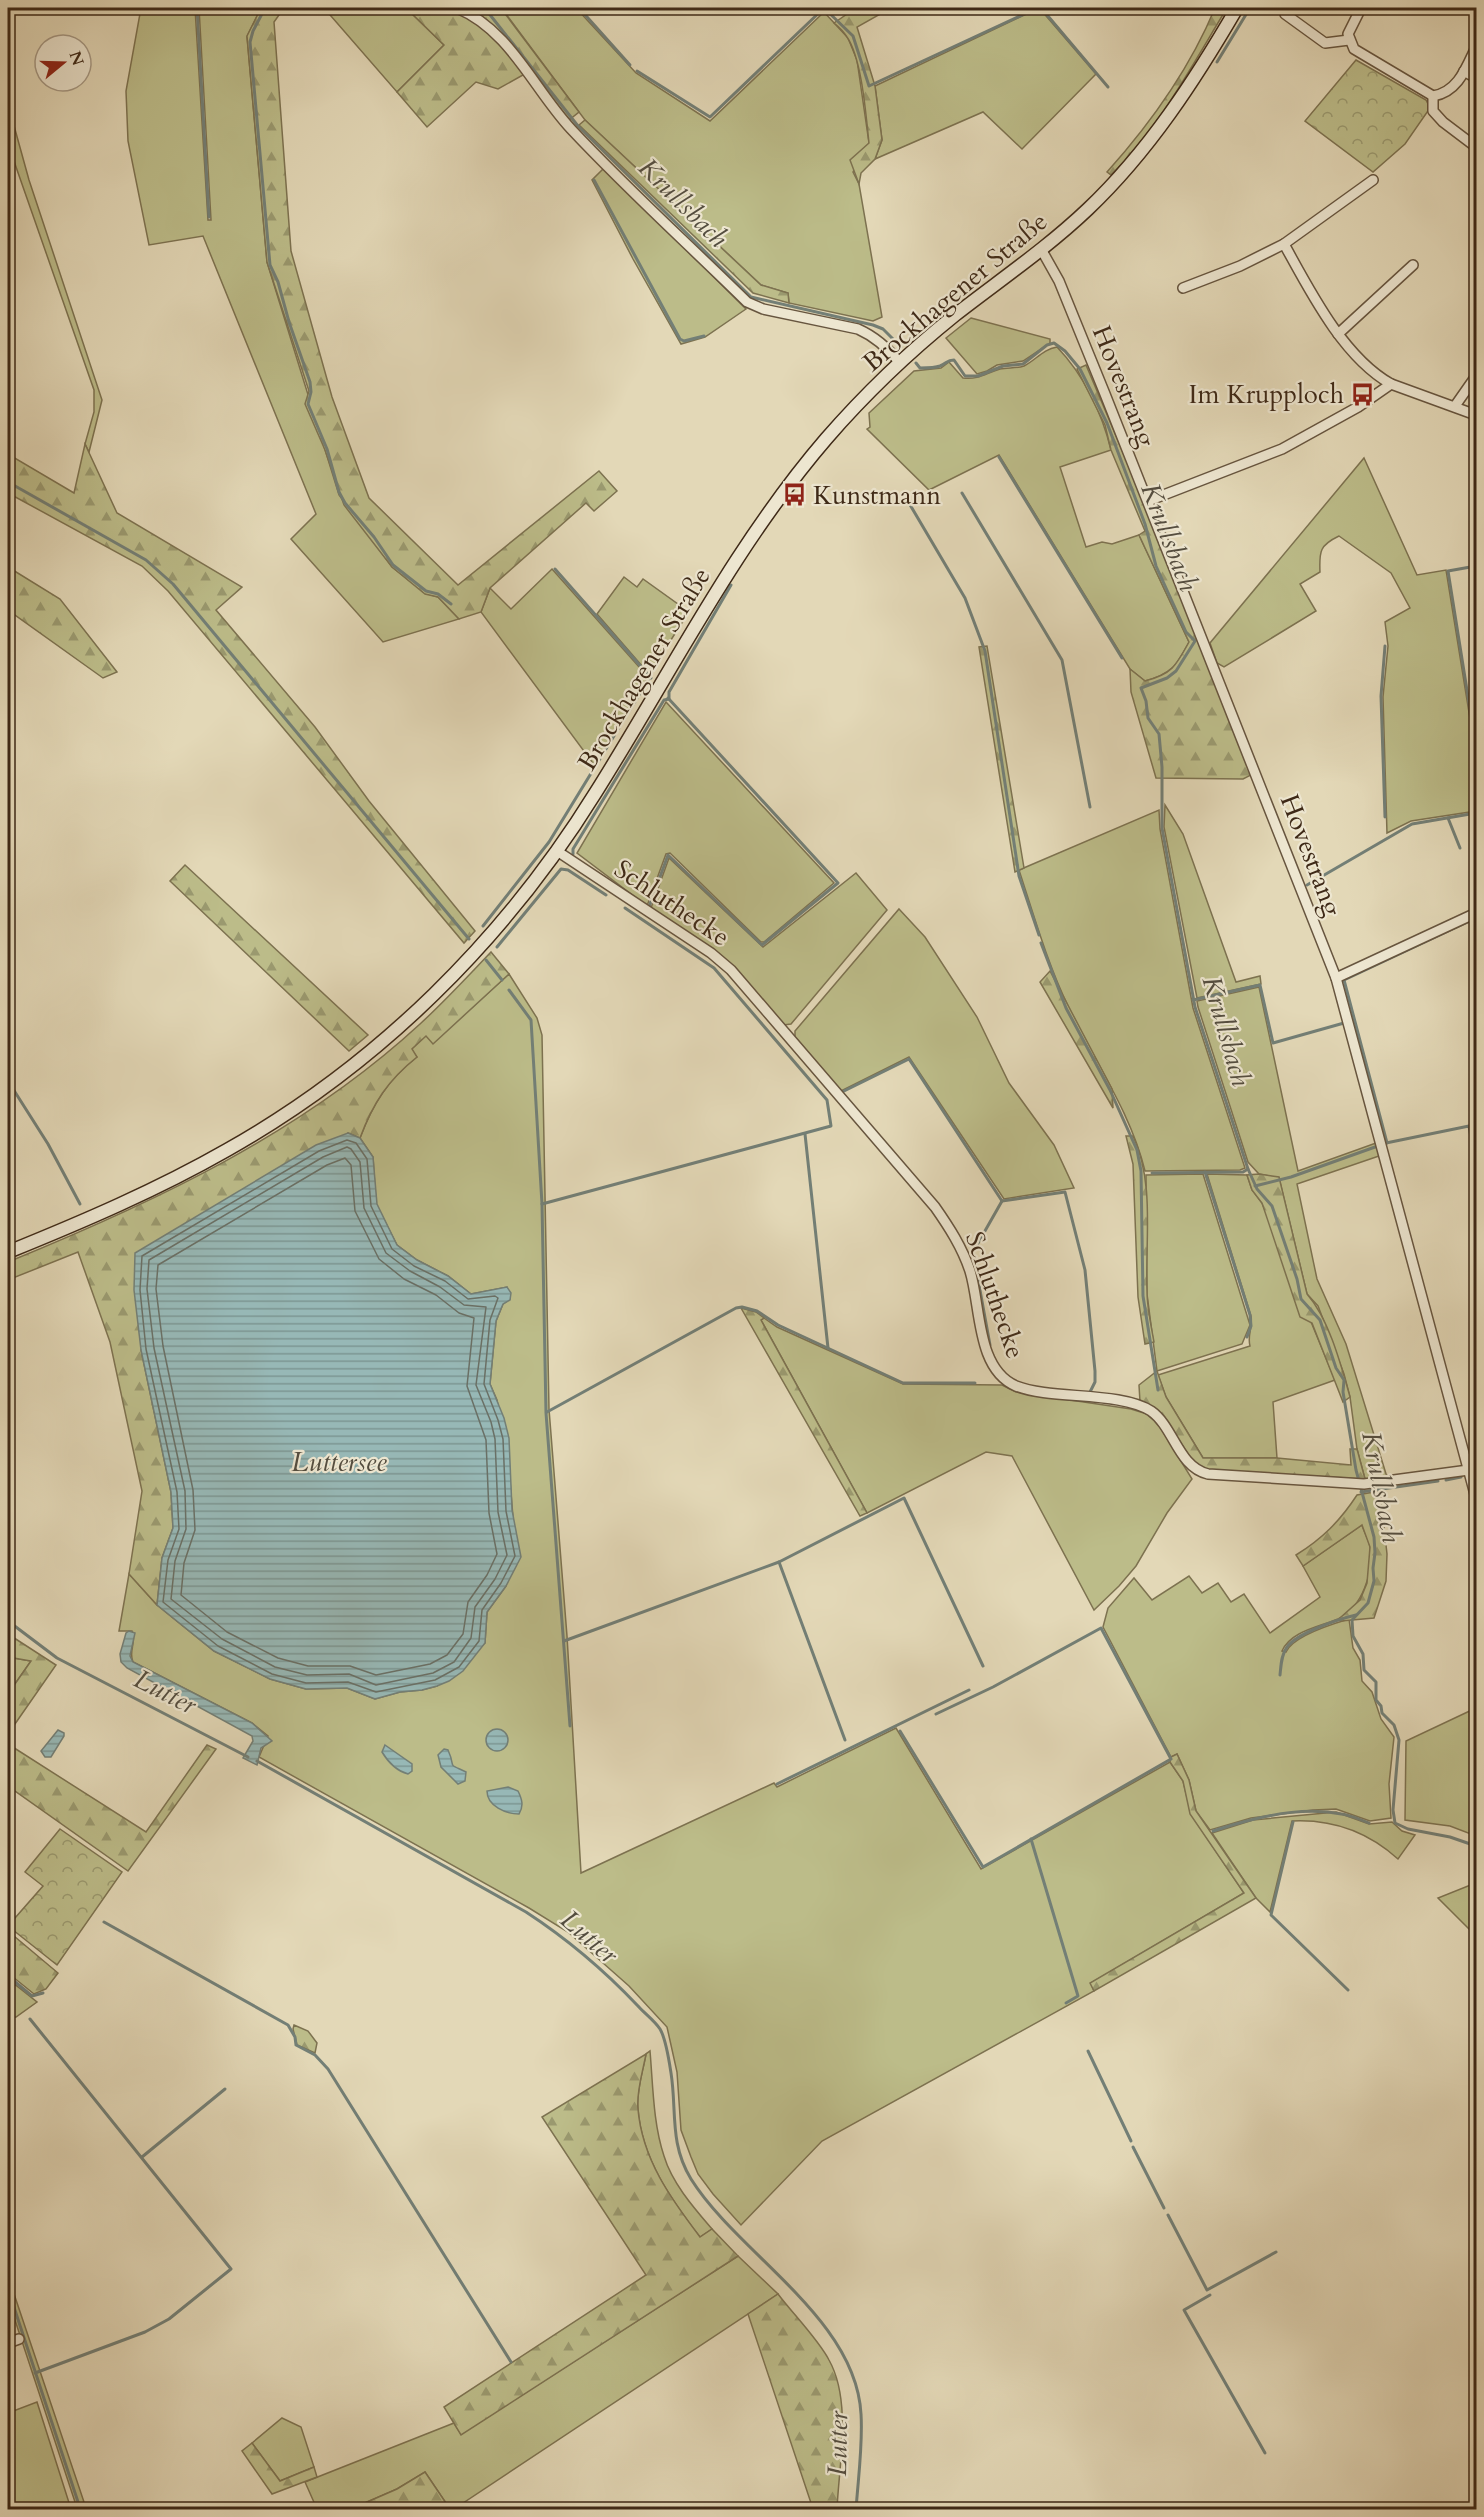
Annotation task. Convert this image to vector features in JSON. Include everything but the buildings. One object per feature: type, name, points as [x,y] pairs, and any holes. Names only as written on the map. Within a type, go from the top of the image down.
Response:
[{"type":"main road","name":"Brockhagener Straße","points":[[8,1252],[116,1206],[236,1145],[328,1084],[413,1015],[451,977],[507,917],[557,851],[595,795],[747,542],[825,441],[848,414],[900,363],[952,318],[1041,249],[1105,192],[1148,142],[1190,84],[1237,8]]},
{"type":"street","points":[[457,8],[473,14],[493,29],[570,128],[747,302],[763,309],[858,329],[880,342],[900,363]]},
{"type":"street","points":[[1361,8],[1351,25],[1349,40],[1354,49],[1433,96],[1450,91],[1464,71],[1476,47]]},
{"type":"street","points":[[1285,14],[1325,43],[1349,40]]},
{"type":"street","points":[[1464,71],[1476,78]]},
{"type":"street","points":[[1433,96],[1433,111],[1443,122],[1476,147]]},
{"type":"street","points":[[1183,288],[1240,266],[1284,244],[1373,180]]},
{"type":"street","points":[[1284,244],[1338,334],[1379,377],[1391,384],[1476,415]]},
{"type":"street","name":"Hovestrang","points":[[1041,249],[1059,281],[1336,978],[1473,1469],[1476,1498]]},
{"type":"street","points":[[1338,334],[1413,265]]},
{"type":"street","points":[[1455,406],[1476,376]]},
{"type":"street","points":[[1148,501],[1282,449],[1358,407],[1391,384]]},
{"type":"street","name":"Schluthecke","points":[[557,851],[711,953],[731,970],[935,1207],[951,1229],[968,1265],[992,1367],[1016,1386],[1131,1403],[1150,1410],[1160,1419],[1188,1462],[1195,1470],[1202,1473],[1359,1484],[1473,1469]]},
{"type":"street","points":[[1336,978],[1476,913]]},
{"type":"street","points":[[8,2343],[19,2339]]},
{"type":"green space","points":[[141,8],[195,8],[208,220],[211,220],[199,8],[261,8],[247,37],[267,262],[339,495],[392,567],[425,593],[438,597],[459,619],[383,642],[291,539],[316,514],[203,236],[149,245],[128,141],[126,91]]},
{"type":"green space","points":[[261,8],[284,8],[274,22],[291,251],[332,397],[369,498],[458,585],[599,471],[617,491],[594,511],[586,503],[490,588],[481,612],[459,619],[438,597],[425,594],[392,567],[344,505],[325,450],[305,404],[309,391],[267,262],[247,36]]},
{"type":"green space","points":[[324,8],[406,8],[444,45],[397,92]]},
{"type":"green space","points":[[406,8],[506,8],[503,11],[579,112],[569,120],[530,71],[498,89],[476,82],[427,127],[397,92],[444,45]]},
{"type":"green space","points":[[506,8],[576,8],[636,73],[710,121],[824,12],[848,38],[857,60],[869,143],[853,172],[859,184],[882,317],[873,321],[789,303],[788,293],[761,285],[585,120],[503,10]]},
{"type":"green space","points":[[856,8],[891,8],[857,27],[875,86],[882,140],[875,159],[861,173],[859,184],[850,160],[869,143],[862,88],[852,47],[844,33],[834,23]]},
{"type":"green space","points":[[1215,8],[1227,8],[1160,116],[1145,137],[1111,175],[1107,172],[1168,94],[1194,52]]},
{"type":"green space","points":[[1037,9],[1041,10],[1096,74],[1022,149],[983,112],[875,159],[882,140],[875,86]]},
{"type":"green space","points":[[1356,60],[1426,100],[1430,108],[1405,144],[1373,172],[1305,121]]},
{"type":"green space","points":[[8,104],[29,180],[102,400],[89,452],[85,444],[94,412],[94,390],[8,144]]},
{"type":"green space","points":[[585,120],[761,285],[788,293],[789,303],[753,293],[579,125]]},
{"type":"green space","points":[[604,168],[746,309],[705,337],[681,344],[592,180]]},
{"type":"green space","points":[[971,318],[1050,339],[1050,343],[1023,361],[997,365],[977,374],[946,338]]},
{"type":"green space","points":[[1057,347],[1076,370],[1091,395],[1103,422],[1111,450],[1060,467],[1086,547],[1102,542],[1112,544],[1139,535],[1189,642],[1172,668],[1145,681],[1130,669],[999,455],[929,490],[867,429],[870,427],[869,413],[914,371],[941,368],[949,362],[963,378],[974,378],[1000,369],[1024,366],[1048,350]]},
{"type":"green space","points":[[1086,365],[1144,502],[1251,775],[1243,779],[1156,778],[1131,692],[1130,669],[1145,681],[1161,675],[1172,668],[1189,642],[1139,535],[1145,531],[1111,450],[1105,425],[1077,369]]},
{"type":"green space","points":[[85,444],[117,513],[242,587],[216,610],[315,727],[369,801],[475,931],[464,943],[168,591],[142,566],[8,493],[8,454],[74,493]]},
{"type":"green space","points":[[1364,458],[1417,575],[1446,570],[1476,756],[1476,811],[1411,821],[1387,833],[1383,697],[1388,646],[1385,622],[1410,608],[1391,573],[1339,536],[1324,546],[1320,559],[1320,572],[1300,584],[1316,611],[1224,667],[1217,663],[1210,643]]},
{"type":"green space","points":[[8,567],[60,599],[117,672],[103,678],[8,610]]},
{"type":"green space","points":[[552,569],[648,677],[595,766],[481,612],[490,588],[511,609]]},
{"type":"green space","points":[[624,577],[637,587],[643,579],[689,612],[649,674],[597,614]]},
{"type":"green space","points":[[987,646],[1024,868],[1015,872],[979,647]]},
{"type":"green space","points":[[666,702],[834,883],[764,942],[761,942],[670,853],[666,854],[647,906],[577,853]]},
{"type":"green space","points":[[1165,805],[1183,834],[1236,982],[1260,976],[1261,984],[1197,998],[1164,827]]},
{"type":"green space","points":[[1159,810],[1160,829],[1193,1008],[1245,1168],[1240,1170],[1145,1171],[1122,1108],[1061,992],[1019,870]]},
{"type":"green space","points":[[669,858],[763,947],[856,873],[887,910],[791,1024],[783,1025],[724,958],[651,908]]},
{"type":"green space","points":[[185,865],[368,1035],[349,1051],[170,881]]},
{"type":"green space","points":[[899,909],[925,937],[977,1017],[1009,1083],[1054,1145],[1074,1188],[1004,1199],[909,1057],[841,1091],[795,1037],[795,1031]]},
{"type":"green space","points":[[491,952],[509,974],[433,1044],[426,1036],[412,1049],[417,1057],[382,1093],[360,1138],[348,1133],[141,1350],[171,1492],[173,1528],[162,1558],[157,1605],[129,1574],[142,1491],[110,1342],[78,1252],[8,1280],[8,1262],[172,1189],[277,1131],[327,1099],[420,1024]]},
{"type":"green space","points":[[1050,971],[1112,1089],[1113,1108],[1040,982]]},
{"type":"green space","points":[[509,974],[537,1018],[542,1035],[549,1409],[567,1636],[581,1873],[774,1783],[777,1787],[896,1728],[981,1869],[1170,1762],[1183,1781],[1191,1814],[1244,1893],[1091,1983],[1094,1991],[822,2141],[741,2225],[698,2174],[681,2130],[677,2072],[667,2027],[629,1986],[568,1932],[259,1757],[268,1736],[252,1723],[133,1662],[132,1631],[119,1631],[129,1574],[157,1605],[214,1651],[270,1679],[306,1689],[347,1688],[375,1699],[437,1686],[485,1643],[487,1612],[506,1586],[514,1529],[508,1457],[497,1400],[490,1384],[496,1321],[503,1304],[510,1299],[507,1287],[471,1294],[448,1276],[417,1260],[397,1245],[376,1204],[373,1157],[360,1138],[382,1093],[417,1057],[411,1049],[426,1035],[433,1043]]},
{"type":"green space","points":[[1259,987],[1298,1171],[1376,1143],[1379,1156],[1297,1184],[1317,1279],[1346,1344],[1387,1477],[1365,1479],[1357,1449],[1350,1397],[1344,1374],[1318,1306],[1307,1294],[1279,1178],[1259,1174],[1248,1162],[1198,1007],[1197,1001]]},
{"type":"green space","points":[[1126,1136],[1133,1136],[1140,1154],[1147,1192],[1147,1297],[1154,1342],[1145,1344],[1138,1297],[1133,1164]]},
{"type":"green space","points":[[1203,1174],[1250,1325],[1242,1344],[1157,1371],[1147,1294],[1146,1175]]},
{"type":"green space","points":[[1207,1174],[1247,1175],[1252,1190],[1262,1203],[1335,1380],[1273,1402],[1277,1458],[1203,1458],[1166,1397],[1158,1375],[1250,1346],[1251,1316]]},
{"type":"green space","points":[[1247,1175],[1279,1177],[1307,1294],[1328,1329],[1350,1397],[1343,1402],[1312,1323],[1300,1317],[1262,1203],[1252,1190]]},
{"type":"green space","points":[[741,1308],[756,1312],[764,1318],[761,1320],[867,1513],[860,1516]]},
{"type":"green space","points":[[764,1318],[777,1327],[903,1384],[1002,1385],[1016,1392],[1131,1409],[1147,1414],[1157,1422],[1192,1479],[1167,1513],[1136,1566],[1094,1610],[1012,1456],[986,1452],[867,1513],[761,1320]]},
{"type":"green space","points":[[1157,1371],[1166,1397],[1203,1458],[1277,1458],[1351,1465],[1350,1449],[1357,1449],[1365,1479],[1203,1470],[1195,1465],[1164,1420],[1140,1402],[1139,1385]]},
{"type":"green space","points":[[1380,1491],[1387,1554],[1386,1581],[1374,1618],[1341,1621],[1340,1618],[1360,1600],[1367,1583],[1370,1547],[1362,1525],[1303,1566],[1296,1555],[1330,1529],[1357,1495]]},
{"type":"green space","points":[[1362,1525],[1371,1557],[1368,1578],[1360,1598],[1346,1614],[1299,1634],[1286,1644],[1282,1651],[1286,1652],[1296,1641],[1314,1631],[1349,1619],[1353,1648],[1360,1660],[1362,1681],[1372,1692],[1381,1719],[1394,1737],[1389,1784],[1391,1818],[1370,1821],[1336,1809],[1313,1810],[1251,1818],[1210,1830],[1196,1811],[1189,1780],[1177,1754],[1171,1757],[1103,1627],[1108,1608],[1134,1578],[1152,1600],[1189,1576],[1202,1593],[1218,1583],[1231,1602],[1244,1594],[1270,1633],[1320,1597],[1303,1566]]},
{"type":"green space","points":[[8,1634],[56,1665],[8,1734],[8,1694],[31,1661],[8,1657]]},
{"type":"green space","points":[[8,1657],[31,1661],[8,1694]]},
{"type":"green space","points":[[1476,1708],[1476,1836],[1450,1826],[1405,1820],[1406,1741]]},
{"type":"green space","points":[[8,1744],[146,1832],[207,1745],[216,1749],[128,1871],[8,1786]]},
{"type":"green space","points":[[1177,1754],[1189,1780],[1196,1811],[1256,1898],[1094,1991],[1090,1983],[1244,1893],[1190,1814],[1183,1781],[1170,1762],[1171,1757]]},
{"type":"green space","points":[[1336,1812],[1369,1824],[1392,1822],[1402,1831],[1415,1835],[1398,1859],[1375,1841],[1349,1829],[1322,1822],[1292,1821],[1270,1912],[1256,1898],[1212,1833],[1253,1820]]},
{"type":"green space","points":[[60,1829],[122,1872],[57,1965],[8,1926],[43,1886],[25,1872]]},
{"type":"green space","points":[[1473,1884],[1476,1892],[1476,1936],[1438,1898]]},
{"type":"green space","points":[[8,1931],[58,1973],[46,1989],[34,1994],[8,1973]]},
{"type":"green space","points":[[8,1979],[37,2002],[16,2017],[8,2019]]},
{"type":"green space","points":[[294,2025],[308,2031],[317,2043],[315,2053],[297,2045]]},
{"type":"green space","points":[[650,2051],[660,2143],[678,2185],[712,2229],[700,2237],[660,2178],[645,2145],[638,2109],[638,2096],[646,2054]]},
{"type":"green space","points":[[646,2054],[638,2102],[645,2145],[652,2161],[669,2193],[700,2237],[712,2229],[738,2256],[461,2435],[444,2407],[646,2275],[542,2117]]},
{"type":"green space","points":[[738,2256],[778,2294],[454,2509],[450,2509],[425,2472],[397,2489],[351,2509],[317,2509],[305,2482],[454,2423],[461,2434]]},
{"type":"green space","points":[[8,2276],[84,2502],[76,2505],[8,2299]]},
{"type":"green space","points":[[778,2294],[818,2344],[836,2376],[842,2413],[837,2509],[813,2509],[748,2314]]},
{"type":"green space","points":[[37,2402],[71,2509],[8,2509],[8,2413]]},
{"type":"green space","points":[[282,2418],[301,2427],[314,2467],[280,2481],[252,2443]]},
{"type":"green space","points":[[252,2443],[280,2481],[314,2467],[317,2477],[272,2494],[242,2451]]},
{"type":"green space","points":[[425,2472],[450,2509],[351,2509],[397,2489]]},
{"type":"water","name":"Luttersee","points":[[348,1133],[360,1138],[373,1157],[377,1204],[397,1245],[417,1260],[448,1276],[471,1294],[507,1287],[511,1293],[510,1300],[503,1304],[496,1321],[490,1384],[504,1418],[509,1438],[512,1510],[521,1557],[506,1586],[487,1612],[485,1643],[463,1671],[437,1686],[375,1699],[347,1688],[306,1689],[270,1679],[214,1651],[157,1605],[162,1558],[173,1528],[171,1492],[141,1350],[134,1290],[135,1253],[316,1145]]},
{"type":"water","points":[[129,1631],[135,1633],[130,1656],[133,1662],[252,1723],[272,1741],[261,1748],[257,1765],[243,1758],[253,1741],[252,1736],[127,1668],[121,1662],[120,1654],[126,1633]]},
{"type":"water","points":[[497,1729],[505,1732],[508,1740],[505,1748],[497,1751],[489,1748],[486,1740],[489,1732]]},
{"type":"water","points":[[58,1730],[64,1733],[64,1736],[51,1757],[45,1757],[41,1751]]},
{"type":"water","points":[[385,1745],[412,1764],[412,1771],[408,1774],[393,1766],[382,1752]]},
{"type":"water","points":[[444,1749],[448,1750],[452,1765],[466,1772],[465,1781],[458,1784],[441,1767],[438,1755]]},
{"type":"water","points":[[508,1787],[518,1791],[522,1805],[519,1814],[509,1813],[490,1801],[487,1791]]},
{"type":"waterway","points":[[197,8],[209,217]]},
{"type":"waterway","points":[[265,8],[250,42],[270,265],[278,282],[310,382],[311,392],[308,404],[327,449],[339,492],[345,503],[374,537],[393,565],[426,591],[438,594],[451,604]]},
{"type":"waterway","points":[[579,8],[630,65]]},
{"type":"waterway","points":[[637,71],[710,117],[824,8],[853,36],[869,86],[1037,8]]},
{"type":"waterway","points":[[1038,8],[1042,9],[1108,87]]},
{"type":"waterway","points":[[1217,62],[1250,8]]},
{"type":"waterway","name":"Krullsbach","points":[[487,11],[578,126],[751,297],[873,325],[883,329],[901,347]]},
{"type":"waterway","points":[[594,180],[680,339],[684,341],[704,336]]},
{"type":"waterway","name":"Krullsbach","points":[[916,363],[920,368],[931,368],[954,360],[965,376],[978,376],[1003,366],[1023,364],[1047,345],[1054,343],[1065,351],[1080,369],[1107,423],[1145,524],[1156,566],[1186,632],[1195,641],[1176,671],[1167,678],[1141,688],[1146,701],[1148,718],[1159,734],[1162,767],[1162,828],[1195,1007],[1248,1169],[1257,1189],[1272,1206],[1297,1279],[1301,1299],[1320,1320],[1336,1368],[1344,1380],[1343,1392],[1356,1470],[1374,1537],[1375,1553],[1374,1581],[1368,1603],[1352,1620],[1353,1636],[1363,1654],[1364,1670],[1376,1682],[1376,1700],[1381,1706],[1382,1713],[1394,1725],[1399,1740],[1393,1810],[1395,1823],[1408,1829],[1450,1837],[1476,1846]]},
{"type":"waterway","points":[[999,457],[1122,658]]},
{"type":"waterway","points":[[8,482],[146,560],[173,584],[469,939]]},
{"type":"waterway","points":[[962,493],[1062,660],[1090,807]]},
{"type":"waterway","points":[[906,498],[965,598],[985,651],[1019,876],[1039,935]]},
{"type":"waterway","points":[[1476,566],[1448,571],[1476,747]]},
{"type":"waterway","points":[[555,569],[651,678]]},
{"type":"waterway","points":[[573,854],[573,849],[664,700],[669,699],[669,692],[731,585]]},
{"type":"waterway","points":[[1385,646],[1381,696],[1385,817]]},
{"type":"waterway","points":[[483,926],[549,842],[650,677]]},
{"type":"waterway","points":[[649,907],[668,855],[762,945],[838,883],[668,698]]},
{"type":"waterway","points":[[1307,885],[1412,824],[1476,813]]},
{"type":"waterway","points":[[1448,818],[1460,848]]},
{"type":"waterway","points":[[497,947],[561,869],[568,870],[606,895]]},
{"type":"waterway","points":[[542,1204],[831,1126],[827,1100],[714,968],[625,908]]},
{"type":"waterway","points":[[1387,1143],[1344,980],[1476,918]]},
{"type":"waterway","points":[[1041,943],[1066,1008],[1110,1090],[1137,1150],[1141,1171],[1143,1296],[1158,1390]]},
{"type":"waterway","points":[[486,960],[502,980]]},
{"type":"waterway","points":[[1193,1000],[1260,985],[1273,1043],[1344,1023]]},
{"type":"waterway","points":[[509,990],[531,1020],[542,1204],[546,1413],[570,1726]]},
{"type":"waterway","points":[[842,1092],[909,1059],[1002,1201]]},
{"type":"waterway","points":[[8,1081],[48,1144],[80,1204]]},
{"type":"waterway","points":[[1386,1143],[1469,1126],[1476,1167]]},
{"type":"waterway","points":[[805,1134],[828,1348]]},
{"type":"waterway","points":[[1255,1186],[1291,1177],[1375,1147]]},
{"type":"waterway","points":[[1152,1173],[1243,1172],[1248,1169]]},
{"type":"waterway","points":[[1205,1172],[1250,1315],[1251,1326],[1247,1337]]},
{"type":"waterway","points":[[1002,1201],[1065,1192],[1085,1270],[1095,1371],[1095,1382],[1090,1392]]},
{"type":"waterway","points":[[990,1345],[973,1252],[1002,1201]]},
{"type":"waterway","points":[[547,1412],[736,1308],[742,1307],[757,1311],[778,1325],[903,1383],[975,1383]]},
{"type":"waterway","points":[[1446,1480],[1461,1477]]},
{"type":"waterway","points":[[1361,1492],[1438,1481]]},
{"type":"waterway","points":[[564,1641],[779,1562],[904,1498],[983,1666]]},
{"type":"waterway","points":[[779,1562],[845,1740]]},
{"type":"waterway","points":[[1280,1675],[1284,1653],[1292,1642],[1319,1627],[1356,1615]]},
{"type":"waterway","name":"Lutter","points":[[8,1621],[57,1658],[248,1757]]},
{"type":"waterway","points":[[900,1731],[983,1867],[1171,1759],[1101,1628],[993,1687],[936,1714]]},
{"type":"waterway","points":[[777,1784],[969,1690]]},
{"type":"waterway","name":"Lutter","points":[[257,1761],[526,1912],[585,1956],[658,2026],[664,2038],[669,2062],[679,2152],[691,2179],[712,2207],[817,2317],[839,2347],[854,2379],[861,2414],[861,2450],[856,2510]]},
{"type":"waterway","points":[[1213,1831],[1271,1815],[1291,1812],[1331,1812],[1369,1823]]},
{"type":"waterway","points":[[1293,1822],[1271,1915],[1348,1990]]},
{"type":"waterway","points":[[1031,1839],[1078,1996],[1066,2003]]},
{"type":"waterway","points":[[104,1922],[288,2025],[295,2037],[296,2045],[315,2055],[328,2069],[511,2362]]},
{"type":"waterway","points":[[8,1976],[32,1996],[43,1993]]},
{"type":"waterway","points":[[30,2019],[231,2269],[169,2319],[145,2332],[35,2373]]},
{"type":"waterway","points":[[1088,2051],[1131,2141]]},
{"type":"waterway","points":[[142,2157],[225,2089]]},
{"type":"waterway","points":[[1133,2147],[1164,2208]]},
{"type":"waterway","points":[[1168,2215],[1207,2290],[1276,2252]]},
{"type":"waterway","points":[[8,2289],[79,2505]]},
{"type":"waterway","points":[[1210,2295],[1184,2310],[1265,2453]]},
{"type":"place","name":"Im Krupploch","points":[[1362,394]]},
{"type":"place","name":"Kunstmann","points":[[795,495]]}]
